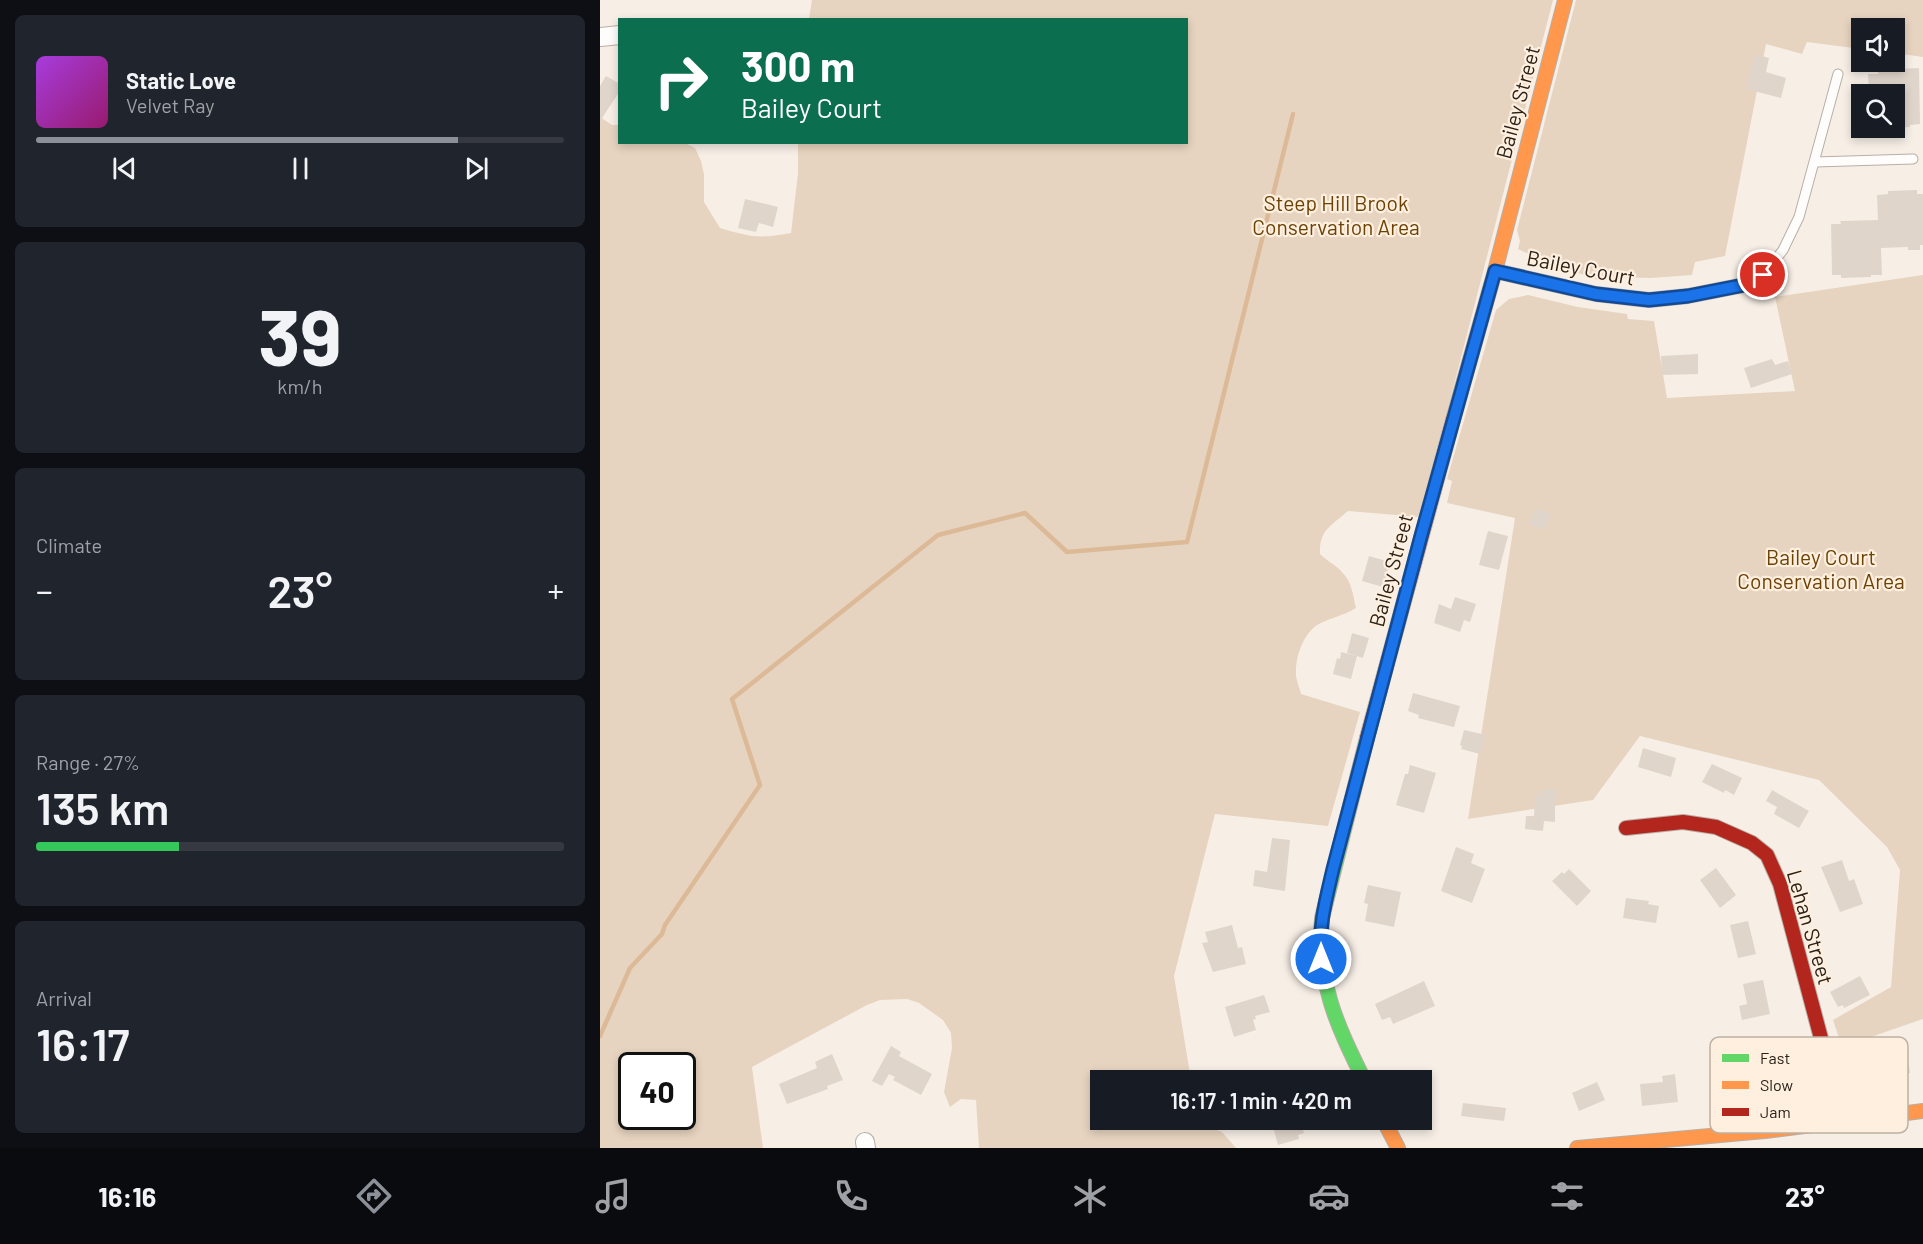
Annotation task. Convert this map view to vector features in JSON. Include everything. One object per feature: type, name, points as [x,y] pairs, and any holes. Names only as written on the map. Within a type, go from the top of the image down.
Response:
[{"type":"street","name":"Bailey Street","points":[[1359,1070],[1332,1012],[1324,985],[1319,942],[1322,918],[1421,536],[1495,271],[1565,0]]},
{"type":"street","points":[[600,37],[618,36]]},
{"type":"street","name":"Bailey Court","points":[[1495,271],[1596,294],[1649,300],[1688,296],[1749,284],[1763,275]]},
{"type":"street","name":"Lehan Street","points":[[1626,828],[1683,822],[1716,827],[1752,843],[1767,855],[1780,884],[1821,1037]]},
{"type":"street","points":[[1908,1113],[1923,1111]]},
{"type":"street","points":[[1389,1130],[1398,1148]]},
{"type":"street","points":[[1577,1148],[1766,1139],[1792,1133]]},
{"type":"lane","points":[[1763,275],[1783,250],[1795,225],[1815,162],[1838,74]]},
{"type":"lane","points":[[1815,162],[1913,159]]},
{"type":"green space","name":"Steep Hill Brook Conservation Area","points":[[812,0],[1553,0],[1420,517],[1348,511],[1327,529],[1320,546],[1320,554],[1337,567],[1348,580],[1356,608],[1317,625],[1307,635],[1298,655],[1296,678],[1301,694],[1360,712],[1328,826],[1215,814],[1174,976],[1189,1070],[1090,1070],[1090,1130],[1217,1130],[1222,1132],[1236,1148],[979,1148],[976,1100],[961,1099],[950,1107],[944,1092],[952,1048],[951,1033],[943,1020],[919,1003],[907,999],[880,1000],[867,1005],[752,1067],[763,1148],[600,1148],[600,117],[612,125],[618,125],[618,144],[687,144],[695,148],[704,174],[704,202],[720,228],[755,236],[791,233],[798,173],[798,144],[1188,144],[1188,18],[809,18]]},
{"type":"green space","points":[[1576,0],[1923,0],[1923,57],[1905,54],[1905,18],[1851,18],[1851,48],[1807,42],[1802,54],[1766,44],[1725,256],[1695,262],[1692,275],[1651,278],[1617,277],[1598,280],[1518,249],[1520,241],[1517,230]]},
{"type":"green space","name":"Bailey Court Conservation Area","points":[[1923,275],[1923,1019],[1871,1037],[1839,1037],[1833,1020],[1891,987],[1900,870],[1887,847],[1819,780],[1640,736],[1593,800],[1468,819],[1515,518],[1447,503],[1452,481],[1447,479],[1496,310],[1509,299],[1528,295],[1578,307],[1627,314],[1628,319],[1654,321],[1667,398],[1795,391],[1775,297]]},
{"type":"building","points":[[1755,54],[1769,58],[1766,72],[1786,78],[1781,98],[1746,89]]},
{"type":"building","points":[[1919,68],[1920,124],[1905,127],[1905,84],[1868,84],[1868,74],[1905,72],[1905,69]]},
{"type":"building","points":[[606,76],[618,83],[618,94],[600,121],[600,86]]},
{"type":"building","points":[[1917,190],[1917,194],[1923,194],[1923,245],[1920,245],[1920,250],[1908,250],[1908,247],[1881,248],[1882,275],[1841,278],[1841,275],[1832,275],[1831,224],[1841,224],[1840,221],[1878,220],[1877,195],[1888,194],[1888,191]]},
{"type":"building","points":[[745,199],[778,207],[773,227],[759,223],[756,232],[738,228]]},
{"type":"building","points":[[1698,354],[1698,374],[1662,375],[1661,356]]},
{"type":"building","points":[[1772,359],[1775,365],[1788,361],[1792,374],[1751,388],[1744,368]]},
{"type":"building","points":[[1535,508],[1551,514],[1545,530],[1529,525]]},
{"type":"building","points":[[1488,531],[1508,536],[1499,570],[1479,565]]},
{"type":"building","points":[[1369,556],[1390,562],[1383,587],[1362,581]]},
{"type":"building","points":[[1455,597],[1476,604],[1470,622],[1464,620],[1460,632],[1434,623],[1439,604],[1451,609]]},
{"type":"building","points":[[1352,633],[1369,638],[1363,658],[1347,653]]},
{"type":"building","points":[[1341,652],[1357,656],[1351,679],[1333,674]]},
{"type":"building","points":[[1413,693],[1460,706],[1454,727],[1418,718],[1419,715],[1408,711]]},
{"type":"building","points":[[1464,730],[1486,735],[1480,754],[1461,749]]},
{"type":"building","points":[[1643,748],[1676,758],[1671,777],[1638,767]]},
{"type":"building","points":[[1712,764],[1742,778],[1734,795],[1725,790],[1724,793],[1702,782]]},
{"type":"building","points":[[1410,765],[1436,773],[1424,813],[1396,805]]},
{"type":"building","points":[[1542,789],[1555,790],[1555,822],[1544,821],[1543,831],[1525,829],[1526,816],[1534,816],[1535,795],[1542,795]]},
{"type":"building","points":[[1772,790],[1809,811],[1799,828],[1774,814],[1777,807],[1766,801]]},
{"type":"building","points":[[1272,838],[1290,840],[1285,891],[1253,886],[1255,870],[1267,872]]},
{"type":"building","points":[[1456,847],[1474,854],[1471,863],[1485,869],[1472,903],[1441,891]]},
{"type":"building","points":[[1842,860],[1849,881],[1854,879],[1863,904],[1840,912],[1821,867]]},
{"type":"building","points":[[1716,868],[1736,895],[1720,908],[1700,880]]},
{"type":"building","points":[[1569,869],[1591,891],[1577,906],[1552,881]]},
{"type":"building","points":[[1368,885],[1401,892],[1394,927],[1365,921],[1368,904],[1364,903]]},
{"type":"building","points":[[1626,898],[1649,901],[1648,904],[1659,906],[1656,923],[1623,918]]},
{"type":"building","points":[[1748,921],[1756,954],[1738,958],[1730,925]]},
{"type":"building","points":[[1232,925],[1238,948],[1242,947],[1246,964],[1213,972],[1202,943],[1208,942],[1205,932]]},
{"type":"building","points":[[1860,976],[1870,995],[1844,1008],[1843,1005],[1838,1007],[1830,992]]},
{"type":"building","points":[[1763,980],[1770,1014],[1742,1020],[1739,1006],[1747,1004],[1743,984]]},
{"type":"building","points":[[1424,981],[1435,1006],[1393,1024],[1390,1017],[1382,1020],[1375,1004]]},
{"type":"building","points":[[1264,995],[1270,1012],[1255,1016],[1256,1019],[1253,1020],[1256,1030],[1234,1037],[1225,1007]]},
{"type":"building","points":[[891,1046],[901,1052],[899,1056],[932,1074],[921,1095],[893,1080],[895,1077],[889,1074],[882,1086],[872,1081]]},
{"type":"building","points":[[832,1054],[843,1080],[827,1086],[828,1089],[787,1104],[779,1084],[817,1068],[815,1062]]},
{"type":"building","points":[[1675,1074],[1678,1102],[1642,1106],[1640,1084],[1663,1082],[1662,1076]]},
{"type":"building","points":[[1597,1082],[1605,1100],[1579,1111],[1572,1093]]},
{"type":"building","points":[[1463,1103],[1506,1108],[1504,1121],[1461,1116]]},
{"type":"building","points":[[1274,1130],[1303,1130],[1304,1133],[1298,1135],[1299,1139],[1278,1145]]},
{"type":"waterway","points":[[600,1036],[630,968],[662,934],[665,925],[760,785],[732,699],[938,535],[1025,513],[1067,552],[1187,542],[1293,114]]},
{"type":"traffic: fast","points":[[1359,1070],[1331,1002],[1326,983],[1321,941],[1322,918],[1367,738]]},
{"type":"traffic: slow","points":[[1453,420],[1495,271],[1565,0]]},
{"type":"traffic: slow","points":[[1908,1113],[1923,1111]]},
{"type":"traffic: slow","points":[[1389,1130],[1398,1148]]},
{"type":"traffic: slow","points":[[1577,1148],[1743,1133]]},
{"type":"traffic: jam","points":[[1495,271],[1596,294],[1649,300],[1688,296],[1749,284],[1763,275]]},
{"type":"traffic: jam","points":[[1367,738],[1453,420]]},
{"type":"traffic: jam","points":[[1626,828],[1683,822],[1716,827],[1752,843],[1767,855],[1780,884],[1821,1037]]},
{"type":"route","points":[[1321,959],[1319,942],[1322,918],[1333,869],[1421,536],[1495,271],[1596,294],[1649,300],[1688,296],[1749,284],[1763,275]]}]
